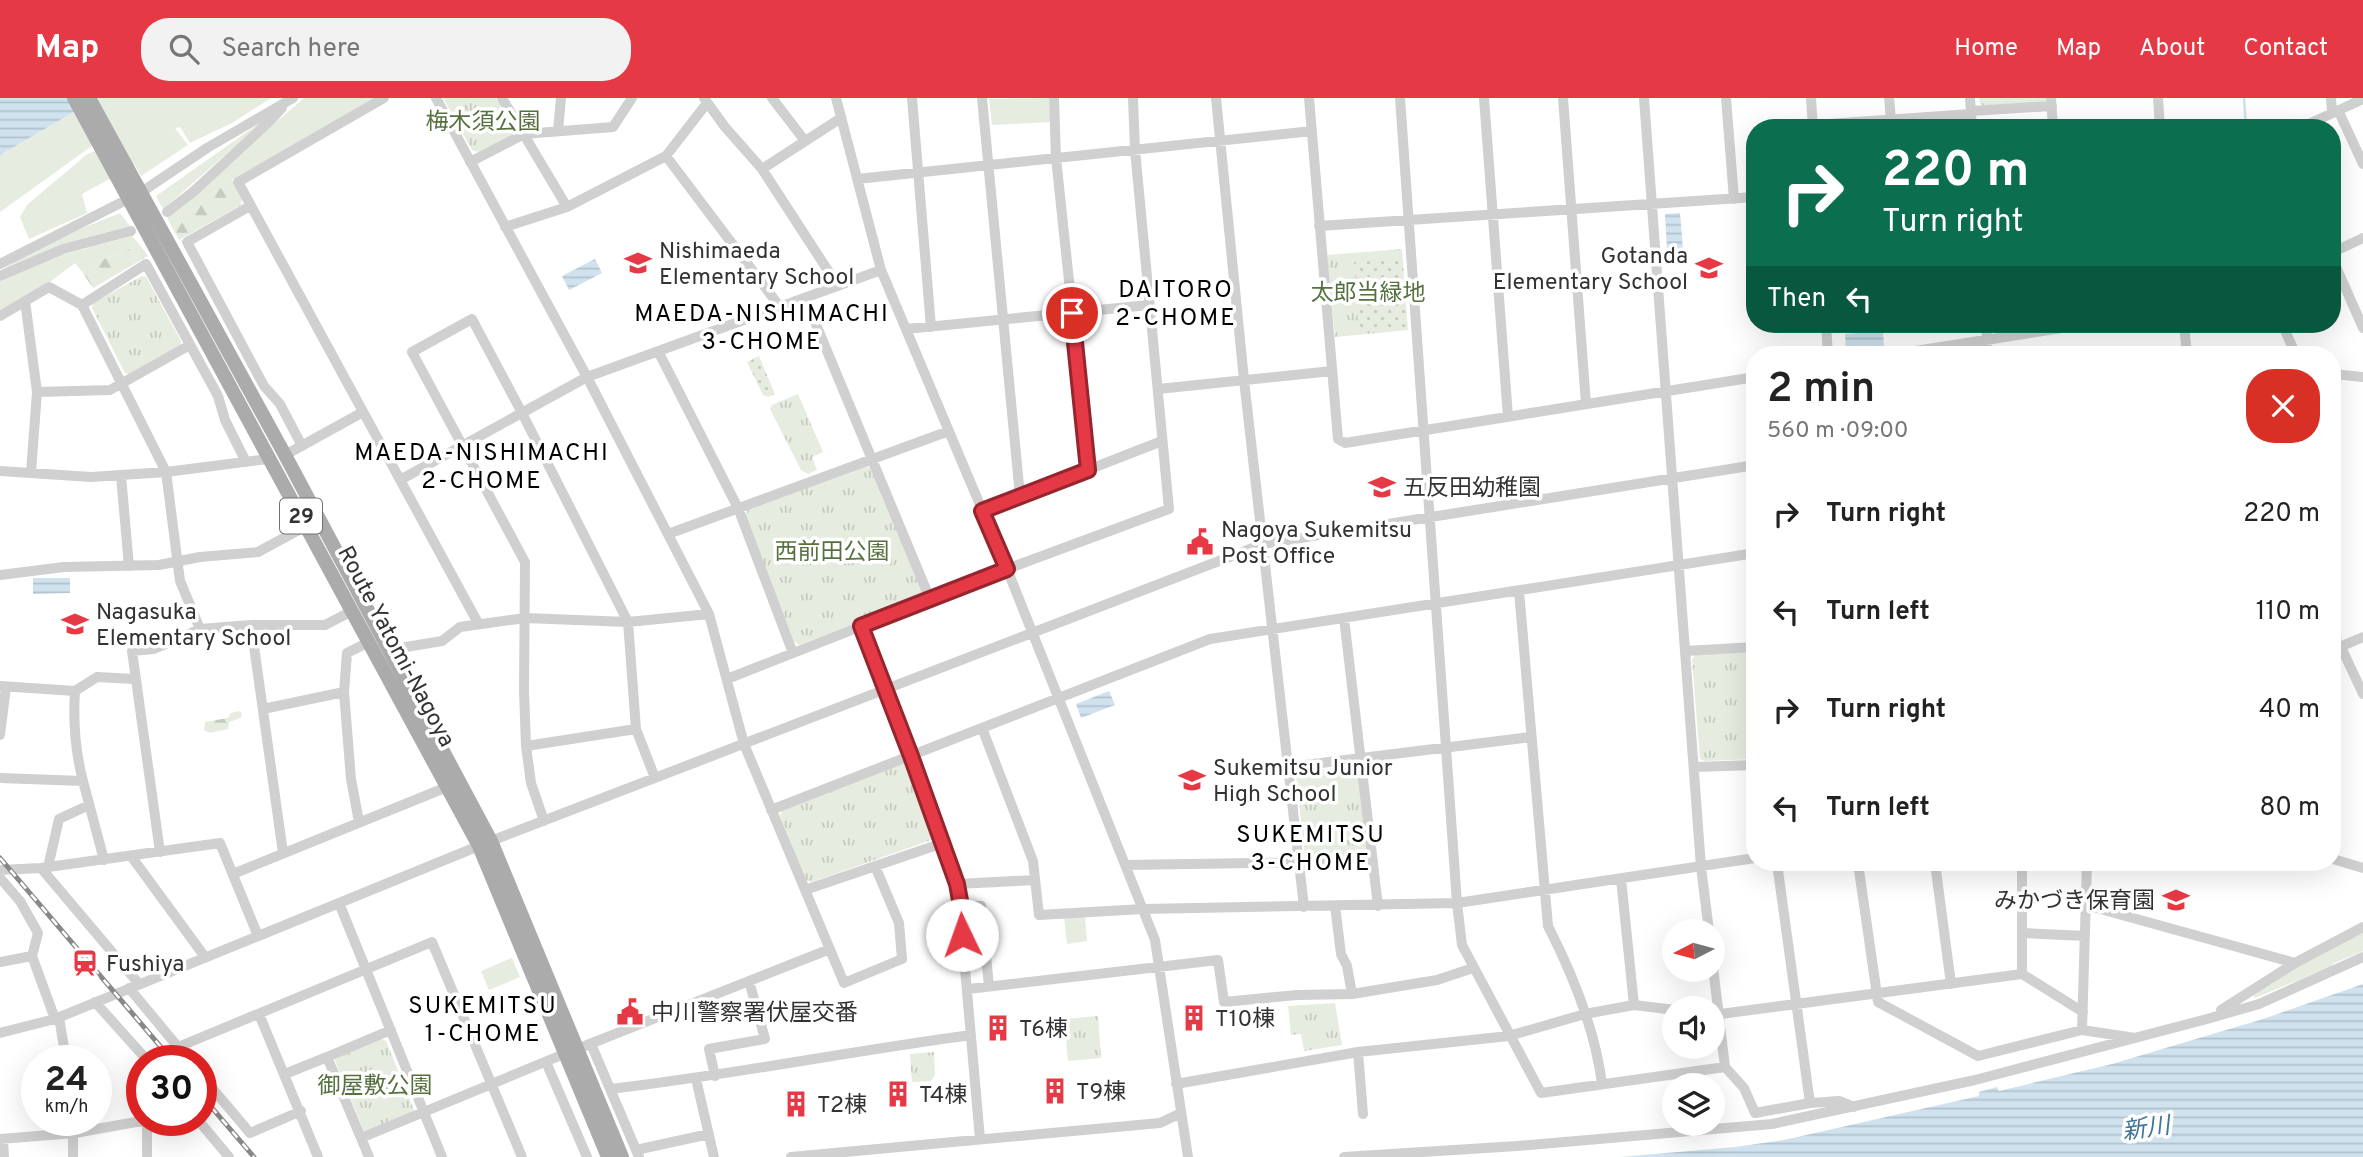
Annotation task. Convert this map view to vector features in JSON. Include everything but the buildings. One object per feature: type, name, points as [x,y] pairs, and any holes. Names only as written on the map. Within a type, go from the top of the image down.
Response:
[{"type":"main road","name":"Route Yatomi-Nagoya","points":[[74,98],[285,455],[388,650],[485,844],[578,1049],[632,1155]]},
{"type":"main road","name":"Route Yatomi-Nagoya","points":[[89,98],[129,172],[130,193],[268,460],[447,787],[485,844]]},
{"type":"main road","name":"Route Yatomi-Nagoya","points":[[578,1049],[608,1157]]},
{"type":"street","points":[[384,98],[238,182],[478,623]]},
{"type":"street","points":[[436,98],[587,377],[709,614],[744,744],[844,983],[902,960],[899,923],[875,866]]},
{"type":"street","points":[[502,98],[567,207]]},
{"type":"street","points":[[558,131],[561,98]]},
{"type":"street","points":[[470,162],[524,134],[613,127],[632,98]]},
{"type":"street","points":[[772,98],[805,141]]},
{"type":"street","points":[[836,98],[881,270],[1007,569],[1155,940],[1188,1157]]},
{"type":"street","points":[[912,98],[931,327]]},
{"type":"street","points":[[982,98],[1020,496]]},
{"type":"street","points":[[1054,98],[1056,158],[1088,470]]},
{"type":"street","points":[[727,679],[1007,569],[1170,509],[1135,150],[1133,98]]},
{"type":"street","points":[[1216,98],[1244,380],[1304,907]]},
{"type":"street","points":[[1309,98],[1338,439],[1345,443],[1746,378]]},
{"type":"street","points":[[1400,98],[1462,945],[1541,1093],[1725,1067]]},
{"type":"street","points":[[1484,98],[1508,417]]},
{"type":"street","points":[[1563,98],[1586,404]]},
{"type":"street","points":[[1644,98],[1701,867],[1708,919]]},
{"type":"street","points":[[1726,98],[1734,199]]},
{"type":"street","points":[[1811,98],[1812,119]]},
{"type":"street","points":[[1889,98],[1891,119]]},
{"type":"street","points":[[1970,98],[1971,119]]},
{"type":"street","points":[[2158,98],[2159,119]]},
{"type":"street","points":[[2331,98],[2339,119]]},
{"type":"street","points":[[2320,119],[2363,99]]},
{"type":"street","points":[[0,264],[130,193],[289,100]]},
{"type":"street","points":[[167,212],[233,156],[289,100]]},
{"type":"street","points":[[505,227],[567,207],[666,156],[705,100],[762,169],[838,286]]},
{"type":"street","points":[[1902,119],[2052,102]]},
{"type":"street","points":[[762,169],[841,118]]},
{"type":"street","points":[[2341,123],[2363,164]]},
{"type":"street","points":[[857,179],[1312,131]]},
{"type":"street","points":[[666,156],[780,307]]},
{"type":"street","points":[[1319,226],[1746,198]]},
{"type":"street","points":[[250,206],[187,242],[264,386],[280,404],[302,446]]},
{"type":"street","points":[[0,276],[63,249],[131,231]]},
{"type":"street","points":[[2341,248],[2363,238]]},
{"type":"street","points":[[82,305],[146,264],[218,396],[225,420],[246,462]]},
{"type":"street","points":[[400,480],[587,377],[881,270]]},
{"type":"street","points":[[2341,278],[2363,328]]},
{"type":"street","points":[[0,316],[49,287],[82,305],[166,472],[176,563],[180,581],[200,629]]},
{"type":"street","points":[[805,298],[930,599]]},
{"type":"street","points":[[25,302],[37,393],[31,472]]},
{"type":"street","points":[[906,329],[1149,305]]},
{"type":"street","points":[[544,821],[531,783],[526,746],[525,562],[412,352],[472,319],[628,622],[636,729],[655,778]]},
{"type":"street","points":[[1987,333],[1987,346]]},
{"type":"street","points":[[1948,346],[2025,333]]},
{"type":"street","points":[[37,393],[110,390],[190,345]]},
{"type":"street","points":[[658,351],[738,508],[793,653]]},
{"type":"street","points":[[1158,389],[1332,371]]},
{"type":"street","points":[[2341,375],[2363,377]]},
{"type":"street","points":[[285,455],[363,412]]},
{"type":"street","points":[[668,534],[949,431]]},
{"type":"street","points":[[982,511],[1162,441]]},
{"type":"street","points":[[0,471],[91,477],[121,476],[268,460]]},
{"type":"street","points":[[0,1033],[57,1018],[485,844],[1263,544],[1746,466]]},
{"type":"street","points":[[121,476],[129,566]]},
{"type":"street","points":[[0,575],[64,567],[176,563],[201,557],[258,552],[306,526]]},
{"type":"street","points":[[771,810],[1210,639],[1746,554]]},
{"type":"street","points":[[1519,590],[1548,926],[1568,965],[1598,1051],[1602,1084]]},
{"type":"street","points":[[160,852],[132,651],[153,649],[200,629],[251,625],[325,625],[352,611]]},
{"type":"street","points":[[388,650],[442,641],[460,627],[478,623],[524,618],[628,622],[709,614]]},
{"type":"street","points":[[1344,618],[1378,906]]},
{"type":"street","points":[[251,625],[284,853]]},
{"type":"street","points":[[861,626],[957,884],[980,1139]]},
{"type":"street","points":[[2341,646],[2363,637]]},
{"type":"street","points":[[359,822],[351,779],[344,692],[347,653],[369,642]]},
{"type":"street","points":[[1685,651],[1746,648]]},
{"type":"street","points":[[2341,655],[2363,694]]},
{"type":"street","points":[[0,735],[3,687],[75,691],[97,677],[134,679]]},
{"type":"street","points":[[75,691],[73,718],[77,757],[104,860]]},
{"type":"street","points":[[263,709],[344,692]]},
{"type":"street","points":[[982,728],[1033,861],[1039,915],[1143,909],[1457,903],[1746,860]]},
{"type":"street","points":[[526,746],[636,729]]},
{"type":"street","points":[[1289,767],[1531,737]]},
{"type":"street","points":[[1694,767],[1746,765]]},
{"type":"street","points":[[0,778],[83,781]]},
{"type":"street","points":[[233,874],[447,787]]},
{"type":"street","points":[[45,867],[59,818],[89,805]]},
{"type":"street","points":[[0,870],[104,860],[220,843],[258,936]]},
{"type":"street","points":[[805,890],[943,843]]},
{"type":"street","points":[[131,856],[205,957]]},
{"type":"street","points":[[1125,866],[1373,861]]},
{"type":"street","points":[[2341,861],[2363,868]]},
{"type":"street","points":[[45,867],[177,1045]]},
{"type":"street","points":[[1778,871],[1810,1103]]},
{"type":"street","points":[[1859,871],[1878,1002],[1978,1056],[2082,1030],[2138,1038]]},
{"type":"street","points":[[1936,871],[1951,984]]},
{"type":"street","points":[[2021,871],[2022,974]]},
{"type":"street","points":[[2082,1030],[2087,871]]},
{"type":"street","points":[[0,878],[20,901],[38,933],[32,956],[57,1018],[63,1045]]},
{"type":"street","points":[[1621,879],[1634,1005]]},
{"type":"street","points":[[957,884],[1035,880]]},
{"type":"street","points":[[339,903],[442,1157]]},
{"type":"street","points":[[2086,905],[2295,963]]},
{"type":"street","points":[[961,906],[981,906],[989,986]]},
{"type":"street","points":[[1335,906],[1341,954],[1347,966],[1352,994]]},
{"type":"street","points":[[2207,1019],[2295,963],[2363,927]]},
{"type":"street","points":[[2022,933],[2085,936]]},
{"type":"street","points":[[183,1045],[432,942],[523,1157]]},
{"type":"street","points":[[361,1138],[830,949]]},
{"type":"street","points":[[0,962],[32,956]]},
{"type":"street","points":[[1344,1157],[1517,1146],[1772,1124],[1975,1080],[2207,1019],[2259,1004],[2363,957]]},
{"type":"street","points":[[968,989],[1218,960],[1224,1002],[1297,995],[1352,994],[1437,980],[1473,968]]},
{"type":"street","points":[[1725,1015],[2022,974],[2083,1012]]},
{"type":"street","points":[[715,1076],[709,1049],[765,1039],[749,981]]},
{"type":"street","points":[[95,1002],[134,1045]]},
{"type":"street","points":[[1176,1084],[1358,1052],[1510,1036],[1585,1014],[1634,1005],[1662,1008]]},
{"type":"street","points":[[259,1014],[318,1157]]},
{"type":"street","points":[[285,1074],[391,1030]]},
{"type":"street","points":[[610,1089],[696,1079],[862,1050],[971,1035]]},
{"type":"street","points":[[578,1049],[610,1089],[632,1155],[709,1134]]},
{"type":"street","points":[[1358,1052],[1363,1114]]},
{"type":"street","points":[[327,1057],[369,1157]]},
{"type":"street","points":[[1724,1059],[1725,1067],[1744,1088],[1755,1113],[1810,1103],[1839,1101],[1856,1107]]},
{"type":"street","points":[[546,1062],[587,1157]]},
{"type":"street","points":[[696,1079],[714,1157]]},
{"type":"street","points":[[217,1094],[250,1133],[301,1111]]},
{"type":"street","points":[[791,1157],[1160,1123],[1181,1113]]},
{"type":"street","points":[[112,1126],[147,1120],[147,1157]]},
{"type":"street","points":[[4,1157],[2,1139],[38,1136]]},
{"type":"street","points":[[73,1157],[75,1136]]},
{"type":"street","points":[[211,1136],[229,1157]]},
{"type":"green space","points":[[98,98],[271,98],[232,123],[190,143],[180,127],[175,128],[188,145],[141,176],[135,165],[82,194],[87,213],[29,239],[20,217],[27,205],[86,155],[121,140],[103,138],[0,212],[0,155]]},
{"type":"green space","points":[[304,98],[376,98],[232,180],[213,193],[173,229],[167,217]]},
{"type":"green space","name":"梅木須公園","points":[[443,98],[496,98],[516,129],[514,135],[478,152],[472,150]]},
{"type":"green space","points":[[1049,98],[1050,122],[992,125],[989,99]]},
{"type":"green space","points":[[1979,98],[2047,98],[2045,102],[1984,107]]},
{"type":"green space","points":[[271,115],[163,209],[156,196]]},
{"type":"green space","points":[[232,180],[242,198],[241,205],[179,240],[173,229],[213,193]]},
{"type":"green space","points":[[120,213],[130,226],[63,244],[0,271],[48,242]]},
{"type":"green space","points":[[132,236],[140,245],[96,262],[83,273],[75,263],[50,282],[0,310],[0,281],[54,257]]},
{"type":"green space","points":[[140,245],[148,256],[93,288],[83,273],[96,262]]},
{"type":"green space","name":"太郎当緑地","points":[[1402,249],[1408,330],[1335,337],[1327,255]]},
{"type":"green space","points":[[1395,260],[1403,264],[1407,329],[1359,333],[1354,262]]},
{"type":"green space","points":[[142,276],[146,277],[181,345],[129,374],[125,373],[92,308],[93,303]]},
{"type":"green space","points":[[759,356],[775,394],[768,397],[763,395],[747,362]]},
{"type":"green space","points":[[798,394],[823,452],[812,457],[817,470],[808,474],[801,470],[770,409],[772,405]]},
{"type":"green space","name":"西前田公園","points":[[867,466],[871,468],[922,590],[921,598],[799,645],[794,641],[745,515],[748,509]]},
{"type":"green space","points":[[1746,652],[1746,759],[1700,759],[1692,660],[1695,655]]},
{"type":"green space","points":[[231,713],[242,713],[241,718],[229,722],[228,729],[210,733],[204,730],[205,722],[228,718]]},
{"type":"green space","points":[[904,763],[910,765],[935,835],[934,839],[812,882],[806,881],[780,816],[782,811]]},
{"type":"green space","points":[[1354,765],[1357,767],[1367,855],[1363,858],[1305,857],[1296,776],[1298,773]]},
{"type":"green space","points":[[1085,916],[1087,941],[1067,944],[1064,917]]},
{"type":"green space","points":[[2363,930],[2363,951],[2255,998],[2253,994],[2298,965]]},
{"type":"green space","points":[[512,958],[520,977],[489,990],[481,971]]},
{"type":"green space","points":[[1335,1003],[1342,1045],[1304,1051],[1301,1034],[1291,1035],[1288,1006]]},
{"type":"green space","points":[[1098,1016],[1101,1058],[1068,1061],[1064,1019]]},
{"type":"green space","name":"御屋敷公園","points":[[382,1039],[386,1041],[414,1113],[368,1132],[364,1131],[335,1058]]},
{"type":"green space","points":[[934,1052],[935,1075],[931,1081],[912,1082],[910,1054]]},
{"type":"water","points":[[0,98],[98,98],[0,155]]},
{"type":"water","points":[[1680,213],[1683,249],[1667,250],[1665,214]]},
{"type":"water","points":[[595,259],[602,273],[569,290],[562,276]]},
{"type":"water","points":[[1883,333],[1884,346],[1846,346],[1845,334]]},
{"type":"water","points":[[33,578],[70,578],[70,593],[33,594]]},
{"type":"water","points":[[1109,691],[1115,705],[1081,718],[1076,704]]},
{"type":"water","name":"新川","points":[[2363,984],[2363,1157],[1620,1157],[1784,1140],[1979,1096],[1979,1092],[1997,1087],[1999,1091],[2112,1064],[2263,1019]]},
{"type":"waterway","points":[[2244,98],[2245,119]]},
{"type":"railway","points":[[0,858],[159,1045]]},
{"type":"railway","points":[[217,1114],[254,1157]]},
{"type":"place","name":"Nishimaeda Elementary School","points":[[638,263]]},
{"type":"place","name":"Gotanda Elementary School","points":[[1709,268]]},
{"type":"place","name":"五反田幼稚園","points":[[1382,487]]},
{"type":"place","name":"Nagoya Sukemitsu Post Office","points":[[1200,542]]},
{"type":"place","name":"Nagasuka Elementary School","points":[[75,624]]},
{"type":"place","name":"Sukemitsu Junior High School","points":[[1192,780]]},
{"type":"place","name":"みかづき保育園","points":[[2176,900]]},
{"type":"place","name":"Fushiya","points":[[85,963]]},
{"type":"place","name":"中川警察署伏屋交番","points":[[630,1012]]},
{"type":"place","name":"T10棟","points":[[1194,1018]]},
{"type":"place","name":"T6棟","points":[[998,1028]]},
{"type":"place","name":"T9棟","points":[[1055,1091]]},
{"type":"place","name":"T4棟","points":[[898,1094]]},
{"type":"place","name":"T2棟","points":[[796,1104]]},
{"type":"district","name":"DAITORO 2-CHOME","points":[[1176,303]]},
{"type":"district","name":"MAEDA-NISHIMACHI 3-CHOME","points":[[762,327]]},
{"type":"district","name":"MAEDA-NISHIMACHI 2-CHOME","points":[[482,466]]},
{"type":"district","name":"SUKEMITSU 3-CHOME","points":[[1311,848]]},
{"type":"district","name":"SUKEMITSU 1-CHOME","points":[[483,1019]]},
{"type":"route","points":[[962,935],[957,884],[861,626],[1007,569],[982,511],[1088,470],[1072,313]]}]
